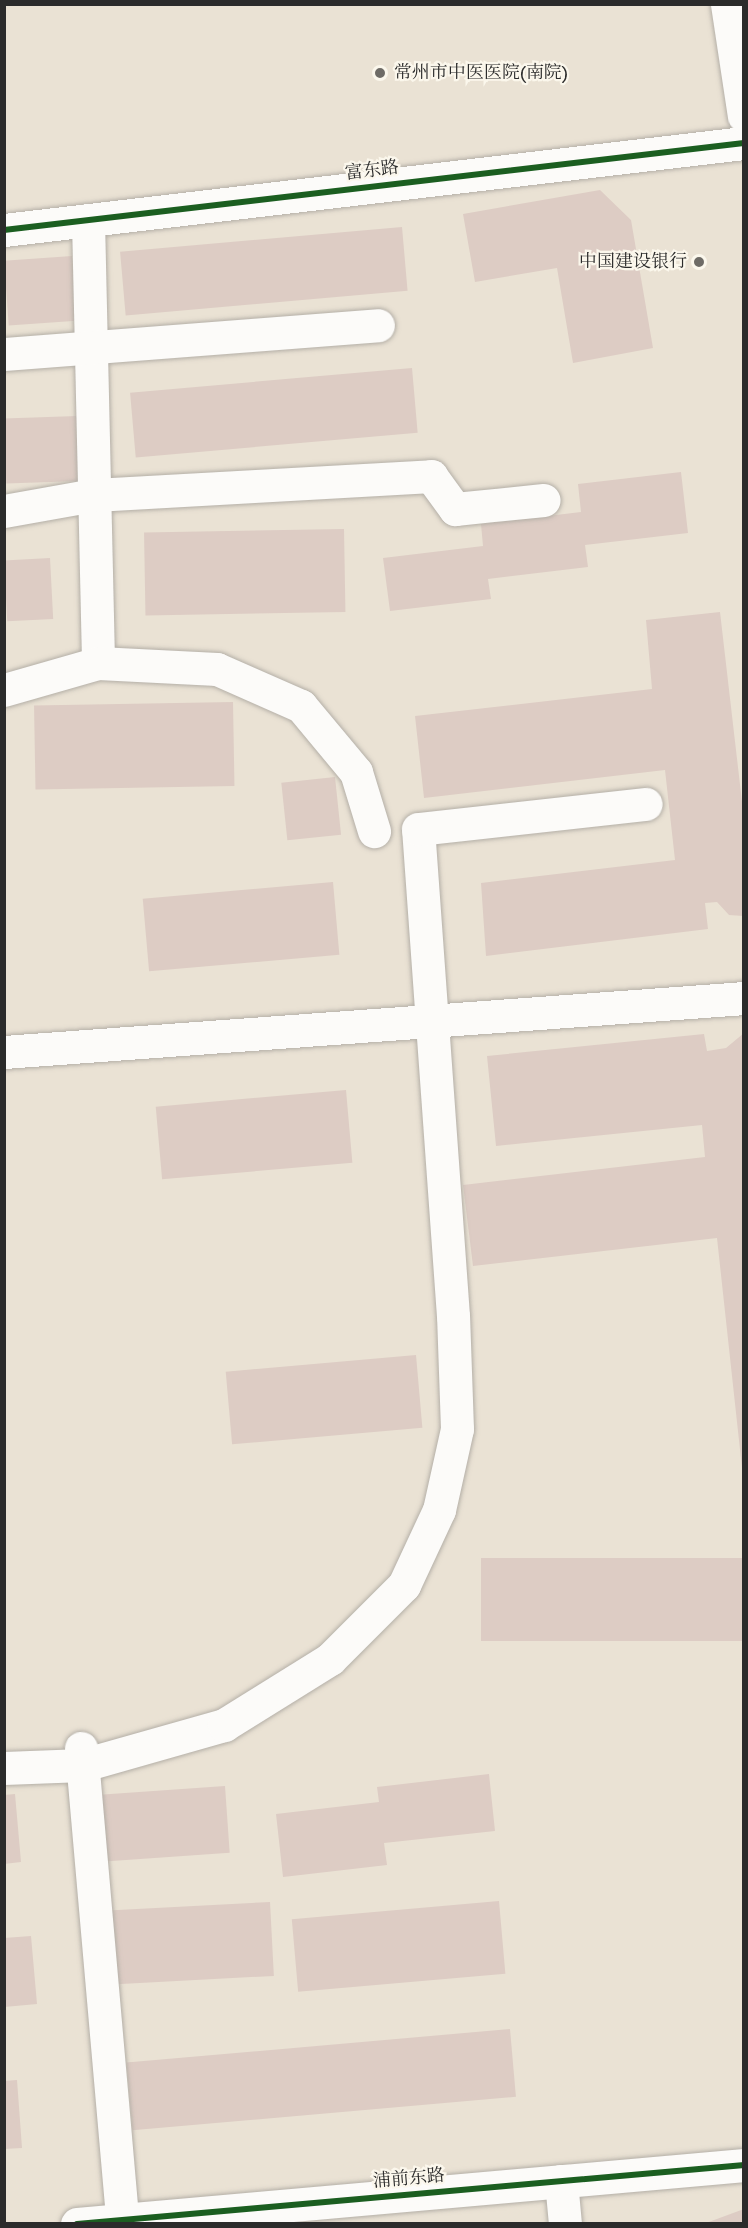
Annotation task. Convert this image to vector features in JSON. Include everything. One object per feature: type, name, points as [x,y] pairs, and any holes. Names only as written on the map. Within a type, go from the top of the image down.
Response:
[{"type":"street","points":[[727,4],[744,116]]},
{"type":"street","name":"富东路","points":[[4,230],[744,143]]},
{"type":"street","points":[[88,220],[98,663]]},
{"type":"street","points":[[4,354],[378,326]]},
{"type":"street","points":[[4,511],[94,495],[431,476],[455,509],[544,500]]},
{"type":"street","points":[[4,690],[98,663],[217,669],[301,705],[356,772],[374,831]]},
{"type":"street","points":[[4,1768],[82,1756],[224,1725],[330,1659],[404,1585],[440,1510],[457,1429],[453,1316],[418,829],[646,804]]},
{"type":"street","points":[[4,1052],[744,998]]},
{"type":"street","points":[[82,1756],[122,2220]]},
{"type":"street","name":"浦前东路","points":[[77,2223],[744,2165]]},
{"type":"street","points":[[561,2181],[565,2223]]},
{"type":"building","points":[[600,190],[631,220],[653,348],[573,363],[557,268],[475,282],[463,214]]},
{"type":"building","points":[[402,227],[408,291],[126,315],[120,252]]},
{"type":"building","points":[[72,256],[77,321],[9,326],[4,261]]},
{"type":"building","points":[[412,368],[418,433],[136,457],[130,393]]},
{"type":"building","points":[[77,416],[79,481],[6,484],[4,419]]},
{"type":"building","points":[[681,472],[688,533],[585,545],[588,567],[488,579],[491,599],[390,611],[383,558],[483,546],[481,524],[581,512],[578,484]]},
{"type":"building","points":[[344,529],[345,612],[145,615],[144,532]]},
{"type":"building","points":[[50,558],[53,619],[7,621],[4,560]]},
{"type":"building","points":[[720,612],[744,819],[744,916],[729,915],[717,902],[705,903],[708,929],[486,956],[481,883],[675,860],[665,770],[424,798],[415,716],[652,689],[646,620]]},
{"type":"building","points":[[233,702],[234,786],[35,789],[34,705]]},
{"type":"building","points":[[335,777],[341,835],[287,840],[281,783]]},
{"type":"building","points":[[333,882],[339,955],[149,971],[143,899]]},
{"type":"building","points":[[744,1033],[744,1468],[742,1468],[717,1238],[473,1266],[463,1185],[705,1157],[702,1125],[496,1146],[487,1056],[704,1034],[707,1051],[726,1048]]},
{"type":"building","points":[[346,1090],[352,1163],[162,1179],[156,1107]]},
{"type":"building","points":[[416,1355],[422,1428],[232,1444],[226,1372]]},
{"type":"building","points":[[481,1558],[744,1558],[744,1641],[481,1641]]},
{"type":"building","points":[[489,1774],[495,1831],[384,1843],[387,1865],[283,1877],[276,1814],[379,1802],[377,1787]]},
{"type":"building","points":[[225,1786],[230,1853],[101,1862],[96,1795]]},
{"type":"building","points":[[15,1794],[21,1862],[4,1864],[4,1795]]},
{"type":"building","points":[[499,1901],[505,1974],[298,1992],[292,1919]]},
{"type":"building","points":[[270,1902],[274,1976],[107,1985],[103,1911]]},
{"type":"building","points":[[31,1936],[37,2004],[4,2007],[4,1938]]},
{"type":"building","points":[[510,2029],[516,2097],[132,2130],[126,2063]]},
{"type":"building","points":[[17,2080],[22,2148],[4,2149],[4,2081]]},
{"type":"building","points":[[744,2209],[744,2224],[706,2224],[706,2223]]},
{"type":"cycle path","points":[[4,230],[744,143]]},
{"type":"cycle path","points":[[77,2224],[744,2165]]},
{"type":"place","name":"常州市中医医院(南院)","points":[[380,73]]},
{"type":"place","name":"中国建设银行","points":[[699,262]]}]
